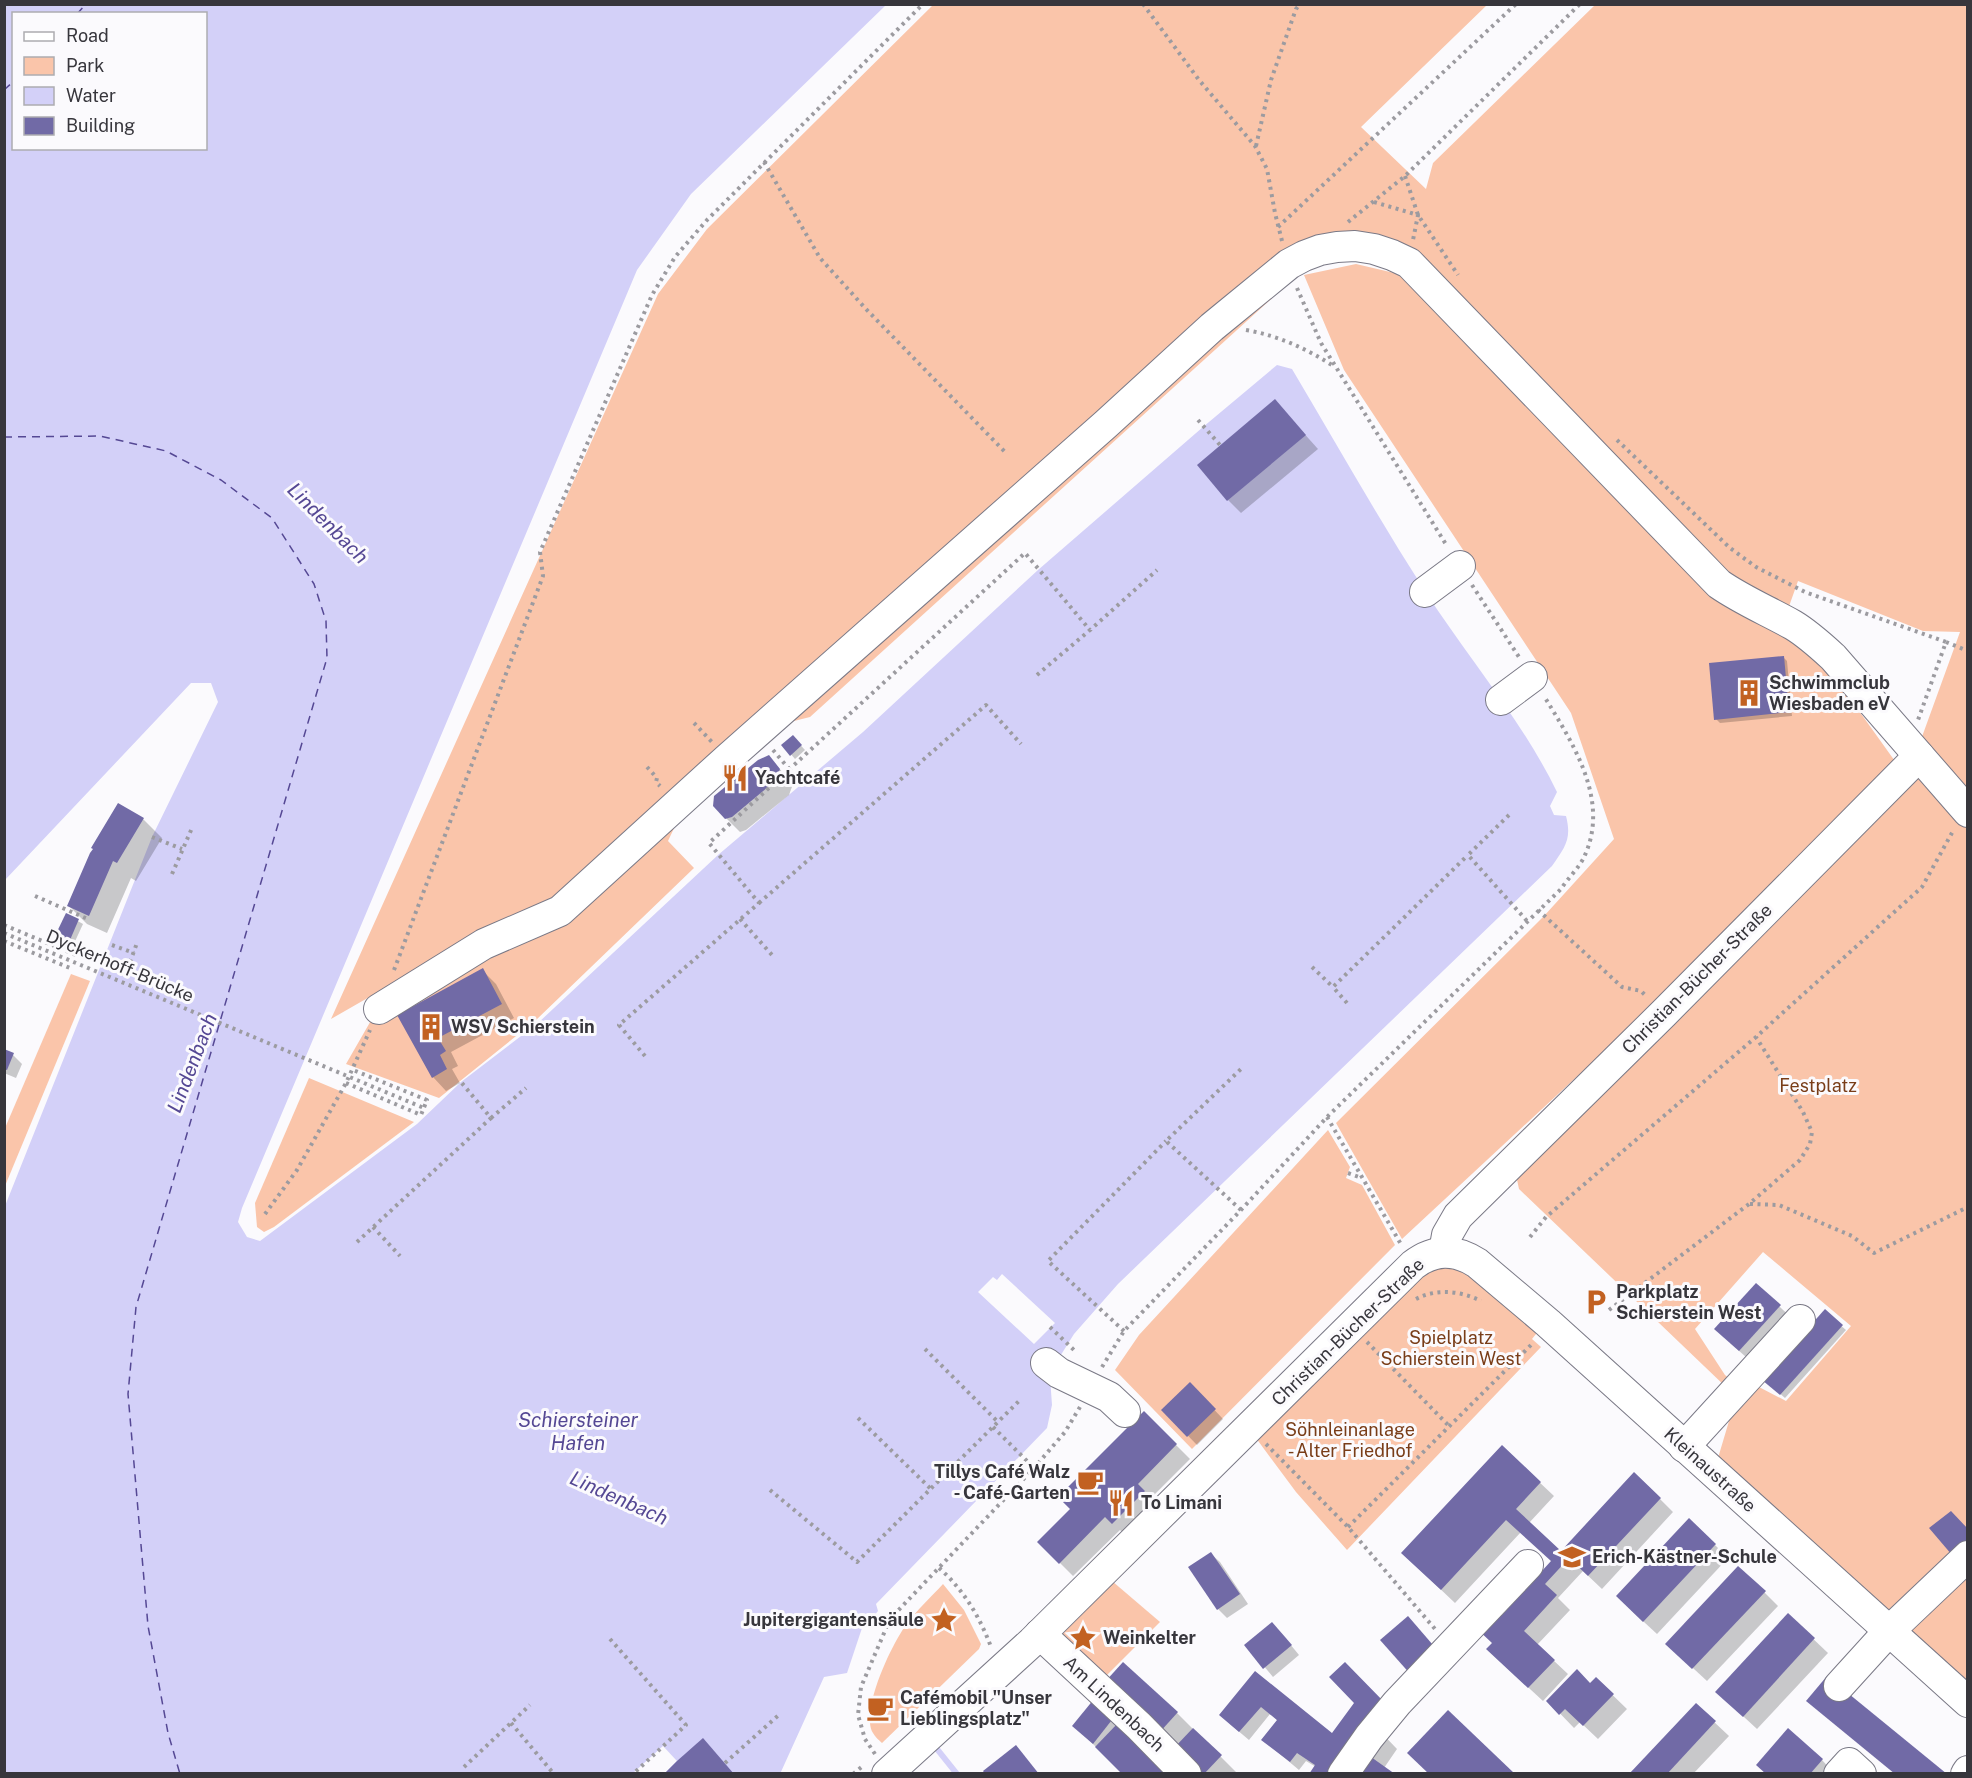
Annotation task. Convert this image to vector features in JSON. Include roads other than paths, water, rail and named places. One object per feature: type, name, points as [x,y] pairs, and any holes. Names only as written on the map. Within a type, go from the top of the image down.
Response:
[{"type":"street","points":[[379,1009],[484,944],[560,911],[727,759],[1106,424],[1212,327],[1288,264],[1320,250],[1337,247],[1355,246],[1374,249],[1408,263],[1719,584],[1813,638],[1833,657],[1966,811]]},
{"type":"street","points":[[1425,592],[1460,566]]},
{"type":"street","points":[[1501,700],[1532,677]]},
{"type":"street","name":"Christian-Bücher-Straße","points":[[881,1764],[1045,1639],[1250,1427],[1413,1265],[1422,1258],[1444,1252],[1446,1235],[1458,1216],[1672,1005],[1914,751]]},
{"type":"street","name":"Kleinaustraße","points":[[1444,1252],[1456,1252],[1477,1263],[1534,1335],[1684,1447],[1968,1702]]},
{"type":"street","points":[[1684,1447],[1800,1320]]},
{"type":"street","points":[[1046,1363],[1059,1374],[1109,1397],[1125,1412]]},
{"type":"street","points":[[1839,1686],[1888,1632],[1968,1556]]},
{"type":"street","points":[[1342,1773],[1397,1703],[1528,1564]]},
{"type":"street","name":"Am Lindenbach","points":[[1045,1639],[1132,1719],[1186,1773]]},
{"type":"street","points":[[1839,1773],[1849,1763],[1861,1773]]},
{"type":"water","name":"Schiersteiner Hafen","points":[[5,4],[886,5],[691,194],[637,270],[242,1208],[238,1222],[247,1237],[260,1241],[417,1124],[461,1082],[538,1023],[718,855],[863,732],[1038,570],[1277,365],[1292,369],[1425,591],[1528,740],[1557,792],[1550,806],[1554,815],[1566,816],[1568,837],[1564,848],[1552,866],[1118,1284],[1074,1334],[1050,1377],[1052,1405],[1047,1428],[876,1604],[878,1611],[872,1618],[867,1613],[847,1673],[824,1677],[780,1774],[5,1773],[5,1206],[152,837],[218,702],[211,683],[191,683],[5,880]]},
{"type":"waterway","name":"Lindenbach","points":[[937,1749],[957,1774]]},
{"type":"place","name":"Schwimmclub Wiesbaden eV","points":[[1749,693]]},
{"type":"place","name":"Yachtcafé","points":[[735,778]]},
{"type":"place","name":"WSV Schierstein","points":[[431,1027]]},
{"type":"place","name":"Parkplatz Schierstein West","points":[[1596,1302]]},
{"type":"place","name":"Tillys Café Walz - Café-Garten","points":[[1090,1482]]},
{"type":"place","name":"To Limani","points":[[1121,1503]]},
{"type":"place","name":"Erich-Kästner-Schule","points":[[1572,1557]]},
{"type":"place","name":"Jupitergigantensäule","points":[[944,1620]]},
{"type":"place","name":"Weinkelter","points":[[1083,1638]]},
{"type":"place","name":"Cafémobil \"Unser Lieblingsplatz\"","points":[[880,1708]]},
{"type":"park label","name":"Festplatz","points":[[1818,1086]]},
{"type":"park label","name":"Spielplatz Schierstein West","points":[[1451,1348]]},
{"type":"park label","name":"Söhnleinanlage - Alter Friedhof","points":[[1350,1440]]}]
